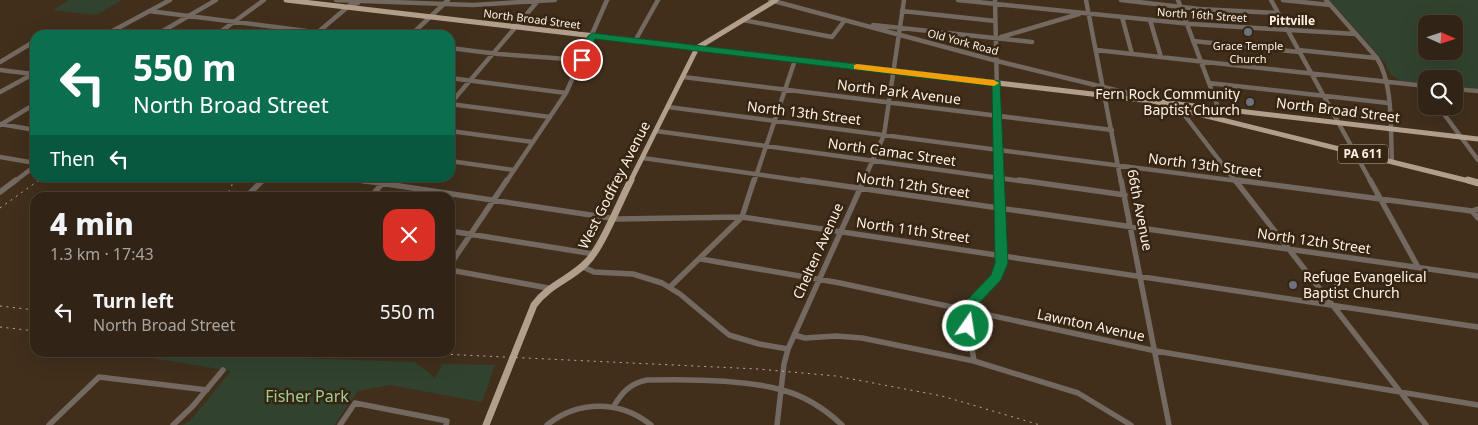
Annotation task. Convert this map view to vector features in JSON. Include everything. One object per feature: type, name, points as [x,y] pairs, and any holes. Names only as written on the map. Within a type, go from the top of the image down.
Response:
[{"type":"main road","name":"North Broad Street","points":[[286,0],[1478,139]]},
{"type":"main road","points":[[697,48],[773,0]]},
{"type":"main road","points":[[710,50],[720,34]]},
{"type":"main road","name":"West Godfrey Avenue","points":[[486,425],[534,305],[548,288],[583,267],[594,254],[697,48]]},
{"type":"main road","name":"Old York Road","points":[[1151,101],[1187,108],[1478,183]]},
{"type":"main road","name":"Old York Road","points":[[1179,103],[1187,108]]},
{"type":"main road","name":"North Broad Street","points":[[1187,108],[1255,113]]},
{"type":"main road","points":[[1230,120],[1228,115],[1231,112]]},
{"type":"street","points":[[115,30],[170,0]]},
{"type":"street","points":[[164,30],[216,0]]},
{"type":"street","points":[[223,30],[264,0]]},
{"type":"street","points":[[336,0],[487,5],[555,0]]},
{"type":"street","points":[[417,30],[448,0]]},
{"type":"street","points":[[487,5],[493,0]]},
{"type":"street","points":[[455,257],[566,93],[607,0]]},
{"type":"street","points":[[635,41],[658,0]]},
{"type":"street","name":"Old York Road","points":[[773,0],[1151,101]]},
{"type":"street","name":"Chelten Avenue","points":[[777,425],[784,364],[788,349],[884,135],[904,0]]},
{"type":"street","points":[[958,0],[995,2],[1073,14]]},
{"type":"street","points":[[1121,0],[1278,13]]},
{"type":"street","points":[[1178,0],[1219,109]]},
{"type":"street","points":[[1271,0],[1418,267]]},
{"type":"street","points":[[1283,0],[1330,5]]},
{"type":"street","points":[[1326,0],[1377,58],[1383,68],[1386,81],[1392,161]]},
{"type":"street","points":[[455,98],[538,1]]},
{"type":"street","points":[[996,38],[1073,14],[1086,1]]},
{"type":"street","name":"66th Avenue","points":[[1086,1],[1169,425]]},
{"type":"street","points":[[321,30],[347,7],[356,3],[376,2]]},
{"type":"street","points":[[974,361],[968,326],[970,311],[978,296],[999,272],[1001,256],[995,2]]},
{"type":"street","points":[[379,11],[388,3]]},
{"type":"street","points":[[149,11],[289,30]]},
{"type":"street","points":[[902,11],[995,21]]},
{"type":"street","name":"North 16th Street","points":[[1073,14],[1356,34]]},
{"type":"street","points":[[1122,17],[1132,54]]},
{"type":"street","points":[[743,20],[832,37],[845,20]]},
{"type":"street","points":[[1150,20],[1162,57]]},
{"type":"street","points":[[863,25],[1032,42]]},
{"type":"street","points":[[1193,41],[1377,58]]},
{"type":"street","points":[[30,44],[0,64],[2,70],[30,74]]},
{"type":"street","points":[[455,49],[492,54],[582,60]]},
{"type":"street","points":[[1096,50],[1418,84]]},
{"type":"street","points":[[670,287],[701,259],[742,217],[795,60]]},
{"type":"street","points":[[0,92],[30,76]]},
{"type":"street","name":"North Park Avenue","points":[[683,77],[1112,130]]},
{"type":"street","points":[[455,79],[566,93]]},
{"type":"street","points":[[1209,82],[1388,102]]},
{"type":"street","points":[[1463,90],[1478,91]]},
{"type":"street","points":[[455,105],[550,117]]},
{"type":"street","points":[[0,124],[30,107]]},
{"type":"street","name":"North 13th Street","points":[[668,107],[1475,210]]},
{"type":"street","points":[[1187,108],[1184,113],[1186,117],[1289,249],[1330,305],[1426,425]]},
{"type":"street","points":[[1445,115],[1478,160]]},
{"type":"street","points":[[0,124],[30,129]]},
{"type":"street","name":"North Camac Street","points":[[656,131],[1125,195]]},
{"type":"street","points":[[455,132],[533,142]]},
{"type":"street","points":[[0,157],[30,164]]},
{"type":"street","name":"North 12th Street","points":[[643,158],[1478,276]]},
{"type":"street","points":[[455,162],[514,170]]},
{"type":"street","points":[[0,192],[30,169]]},
{"type":"street","points":[[250,192],[261,182]]},
{"type":"street","name":"North 11th Street","points":[[374,182],[437,192]]},
{"type":"street","points":[[375,192],[382,183]]},
{"type":"street","name":"North 11th Street","points":[[455,195],[612,218],[742,217],[1478,327]]},
{"type":"street","points":[[1475,210],[1478,218]]},
{"type":"street","points":[[455,231],[594,254]]},
{"type":"street","name":"Lawnton Avenue","points":[[701,259],[819,279],[1156,351],[1478,405]]},
{"type":"street","points":[[583,267],[594,272],[633,274],[653,279],[670,287],[729,335],[759,344],[788,349]]},
{"type":"street","points":[[455,271],[548,288]]},
{"type":"street","points":[[794,335],[804,338],[855,337],[974,361],[1078,393],[1100,404],[1131,425]]},
{"type":"street","points":[[173,425],[207,390],[223,370]]},
{"type":"street","points":[[49,425],[99,377],[207,390]]},
{"type":"street","points":[[614,406],[621,394],[630,386],[650,378],[760,386],[782,390],[808,401],[832,415],[842,425]]},
{"type":"street","points":[[340,425],[355,403],[447,421],[446,425]]},
{"type":"street","points":[[548,425],[553,419],[575,411],[614,406],[642,417],[651,425]]},
{"type":"green space","points":[[69,0],[122,0],[96,15],[53,10]]},
{"type":"green space","points":[[1330,0],[1478,0],[1478,89],[1463,87],[1463,70],[1418,70],[1418,82],[1401,81],[1390,74],[1385,63]]},
{"type":"green space","name":"Fisher Park","points":[[146,357],[272,357],[415,362],[435,378],[442,364],[495,365],[482,402],[390,385],[358,391],[334,425],[183,425],[190,421],[231,371]]},
{"type":"railway","points":[[0,208],[36,182]]},
{"type":"railway","points":[[229,192],[232,182]]},
{"type":"railway","points":[[0,306],[30,309]]},
{"type":"railway","points":[[0,327],[30,330]]},
{"type":"railway","points":[[455,355],[758,369],[836,376],[942,396],[1040,425]]},
{"type":"slow traffic","points":[[857,67],[994,83]]},
{"type":"place","name":"Grace Temple Church","points":[[1248,32]]},
{"type":"place","name":"Fern Rock Community Baptist Church","points":[[1250,102]]},
{"type":"place","name":"Refuge Evangelical Baptist Church","points":[[1293,285]]},
{"type":"district","name":"Pittville","points":[[1292,21]]},
{"type":"route","points":[[582,60],[592,36],[997,83],[1002,263],[997,277],[975,299],[968,316],[968,326]]}]
